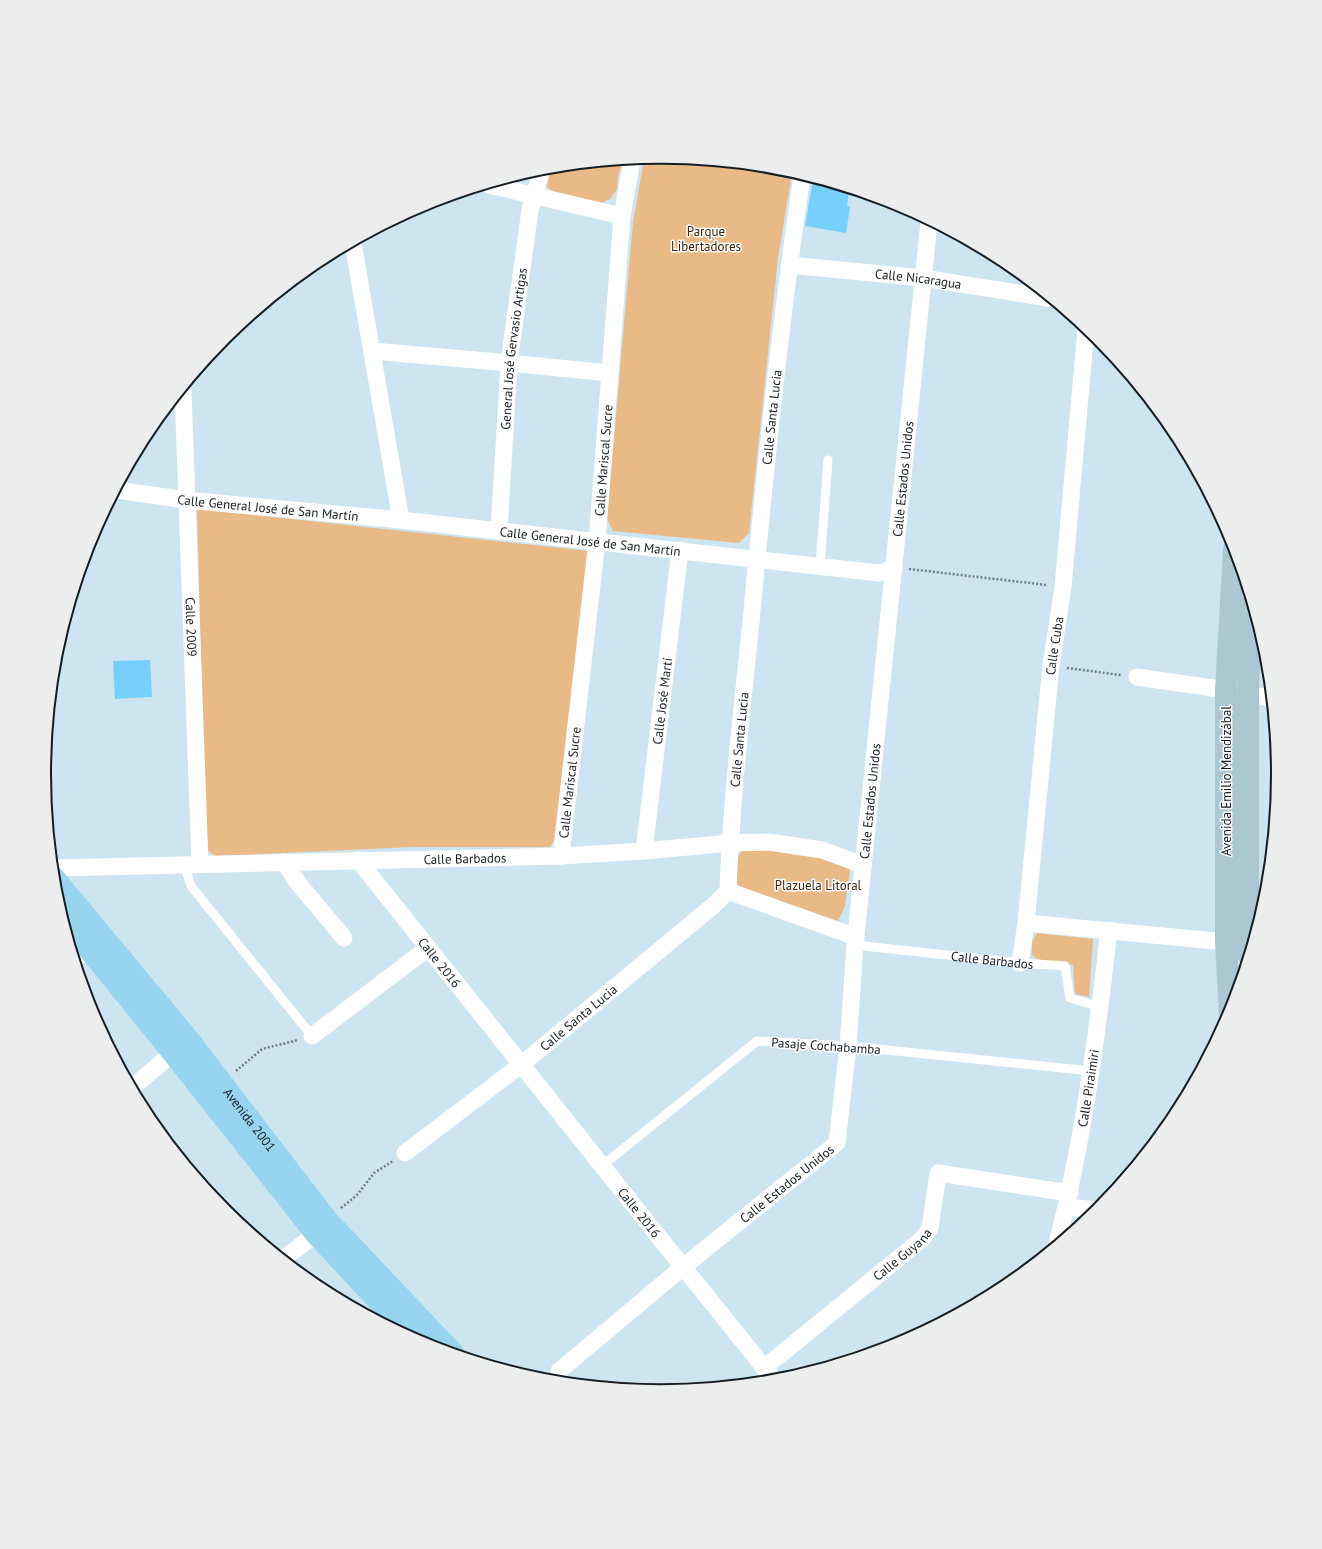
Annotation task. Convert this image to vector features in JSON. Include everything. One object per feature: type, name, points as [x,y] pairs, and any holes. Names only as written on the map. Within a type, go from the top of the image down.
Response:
[{"type":"main road","name":"Avenida Emilio Mendizábal","points":[[1229,997],[1226,942],[1226,690],[1233,563]]},
{"type":"main road","name":"Avenida Emilio Mendizábal","points":[[1248,939],[1248,695],[1251,619]]},
{"type":"main road","name":"Avenida 2001","points":[[62,889],[180,1046],[321,1227],[405,1328]]},
{"type":"main road","name":"Avenida 2001","points":[[74,939],[84,958],[221,1083],[321,1227],[443,1344]]},
{"type":"street","name":"Calle Mariscal Sucre","points":[[561,856],[597,541],[622,216],[631,165]]},
{"type":"street","name":"General José Gervasio Artigas","points":[[499,531],[509,363],[530,210],[540,176]]},
{"type":"street","name":"Calle Santa Lucia","points":[[405,1153],[522,1064],[714,905],[728,891],[730,843],[757,559],[789,265],[801,181]]},
{"type":"street","points":[[498,187],[534,194],[622,216]]},
{"type":"street","name":"Calle Estados Unidos","points":[[559,1371],[683,1267],[838,1143],[848,1046],[855,941],[929,226]]},
{"type":"street","points":[[354,247],[373,351],[401,520]]},
{"type":"street","name":"Calle Nicaragua","points":[[789,265],[923,278],[1039,297]]},
{"type":"street","name":"Calle Cuba","points":[[1020,963],[1026,922],[1051,665],[1063,587],[1085,337]]},
{"type":"street","points":[[373,351],[609,373]]},
{"type":"street","name":"Calle 2009","points":[[183,395],[192,864]]},
{"type":"street","name":"Calle General José de San Martín","points":[[122,491],[186,500],[401,520],[879,573],[894,568]]},
{"type":"street","name":"Calle José Martí","points":[[644,851],[680,550]]},
{"type":"street","points":[[1137,677],[1266,697]]},
{"type":"street","name":"Calle Barbados","points":[[58,868],[561,856],[644,851],[730,843],[769,842],[822,850],[863,865]]},
{"type":"street","name":"Calle 2016","points":[[358,860],[683,1267]]},
{"type":"street","points":[[284,862],[298,883],[344,938]]},
{"type":"street","points":[[728,891],[855,941]]},
{"type":"street","points":[[1026,922],[1226,942],[1246,946]]},
{"type":"street","name":"Calle Piraimiri","points":[[1059,1236],[1068,1200],[1091,1071],[1109,930]]},
{"type":"street","points":[[312,1036],[428,948]]},
{"type":"street","points":[[136,1084],[180,1046]]},
{"type":"street","name":"Calle 2016","points":[[522,1064],[769,1374]]},
{"type":"street","name":"Calle Guyana","points":[[769,1374],[922,1239],[930,1228],[938,1173],[1068,1200],[1090,1207]]},
{"type":"street","points":[[287,1256],[321,1227]]},
{"type":"lane","points":[[820,566],[828,460]]},
{"type":"lane","points":[[192,864],[191,886],[312,1036]]},
{"type":"lane","name":"Calle Barbados","points":[[855,941],[1020,963],[1065,966],[1070,998],[1100,1007]]},
{"type":"lane","name":"Pasaje Cochabamba","points":[[602,1165],[757,1041],[848,1046],[1091,1071]]},
{"type":"path","points":[[894,568],[1063,587]]},
{"type":"path","points":[[1051,665],[1137,677]]},
{"type":"path","points":[[221,1083],[262,1050],[312,1036]]},
{"type":"path","points":[[321,1227],[357,1194],[374,1173],[405,1153]]},
{"type":"green space","name":"Parque Libertadores","points":[[661,164],[701,166],[741,170],[791,179],[778,258],[749,533],[739,543],[613,531],[607,519],[633,222],[643,165]]},
{"type":"green space","points":[[621,166],[618,176],[617,189],[610,199],[599,204],[553,192],[547,187],[549,175]]},
{"type":"green space","points":[[197,509],[589,551],[556,837],[550,847],[413,847],[215,856],[206,849]]},
{"type":"green space","name":"Plazuela Litoral","points":[[743,848],[798,852],[824,858],[850,870],[845,906],[838,921],[738,886],[736,881],[736,866]]},
{"type":"green space","points":[[1037,933],[1093,939],[1089,997],[1075,994],[1073,965],[1037,959],[1032,955],[1032,942]]},
{"type":"building","points":[[812,183],[848,194],[847,206],[850,207],[846,233],[805,226]]},
{"type":"building","points":[[150,660],[152,697],[115,699],[113,661]]}]
